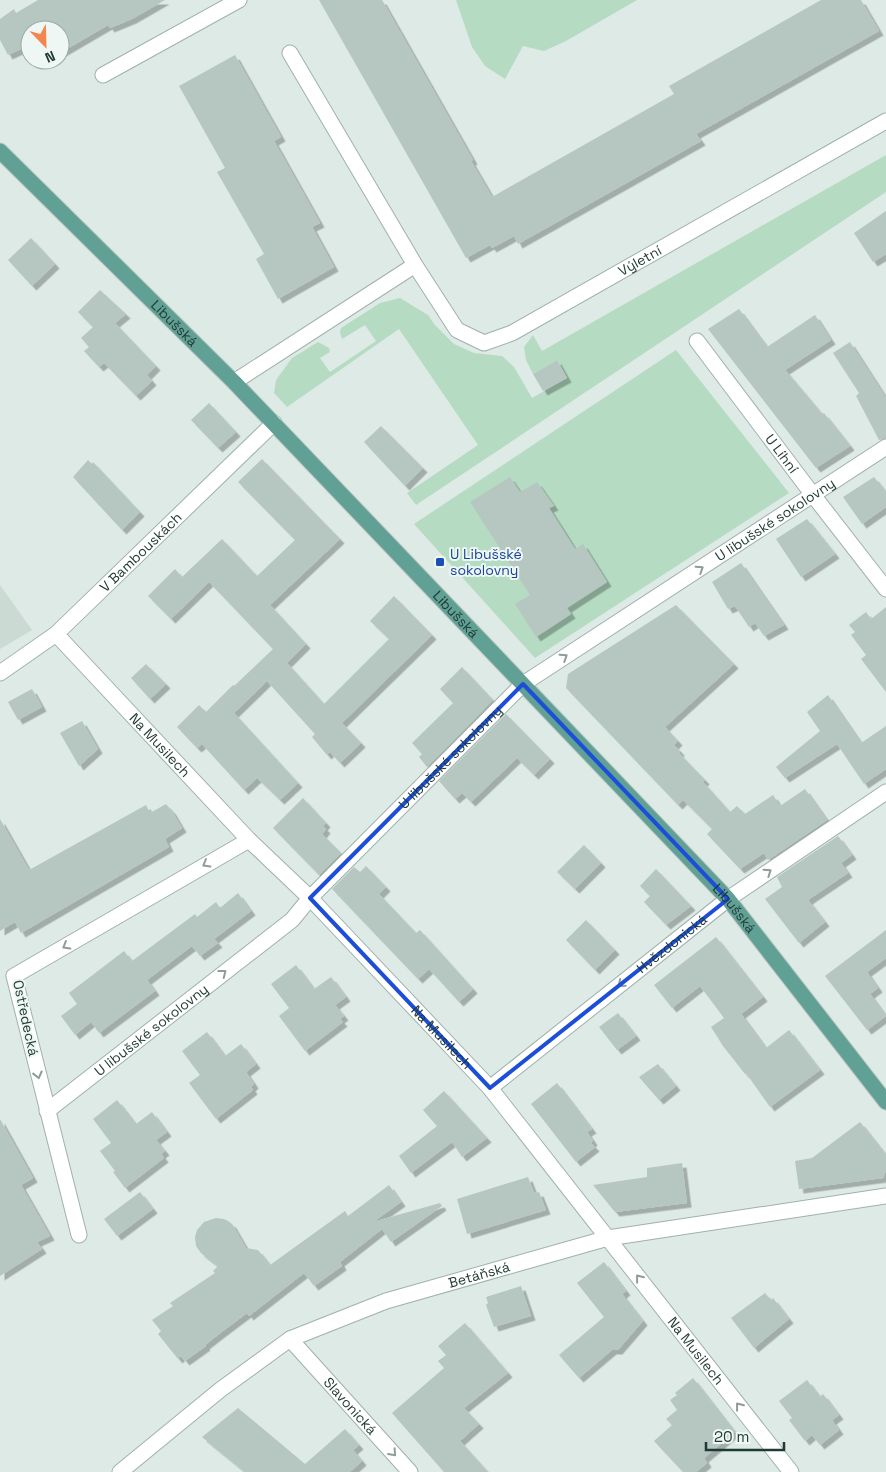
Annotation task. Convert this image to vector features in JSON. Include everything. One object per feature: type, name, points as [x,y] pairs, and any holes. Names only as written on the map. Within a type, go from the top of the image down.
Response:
[{"type":"main road","name":"Libušská","points":[[0,151],[274,423],[728,899],[886,1102]]},
{"type":"street","points":[[103,75],[239,0]]},
{"type":"street","name":"Výletní","points":[[290,53],[415,265],[457,330],[484,343],[512,333],[886,122]]},
{"type":"street","points":[[234,382],[415,265]]},
{"type":"street","name":"U Líhní","points":[[697,341],[886,589]]},
{"type":"street","name":"V Bambouskách","points":[[0,674],[56,634],[274,423]]},
{"type":"street","name":"U libušské sokolovny","points":[[47,1111],[292,920],[310,898],[523,684],[886,447]]},
{"type":"street","name":"Na Musilech","points":[[56,634],[249,840],[310,898],[490,1088],[791,1472]]},
{"type":"street","name":"Hvězdonická","points":[[490,1088],[728,899],[886,792]]},
{"type":"street","name":"Ostředecká","points":[[79,1235],[14,976],[249,840]]},
{"type":"street","name":"Betáňská","points":[[120,1472],[220,1390],[290,1339],[386,1301],[608,1238],[886,1196]]},
{"type":"street","name":"Slavonická","points":[[290,1339],[410,1472]]},
{"type":"highlighted area","points":[[523,684],[728,899],[490,1088],[310,898]]},
{"type":"shaded area","points":[[0,585],[32,630],[0,649]]},
{"type":"green space","points":[[456,0],[637,0],[566,41],[544,51],[523,46],[505,79],[485,66],[472,47]]},
{"type":"green space","points":[[886,155],[886,192],[416,505],[407,493],[478,445],[399,329],[287,407],[274,393],[276,380],[292,358],[318,342],[329,348],[330,352],[320,358],[330,372],[376,341],[365,325],[342,339],[341,328],[380,303],[400,298],[428,315],[454,344],[474,353],[502,356],[514,367],[532,398],[567,378],[557,360],[533,374],[526,360],[524,347],[533,335],[542,351]]},
{"type":"green space","points":[[676,350],[789,493],[535,658],[414,524]]},
{"type":"building","points":[[38,0],[165,0],[132,19],[110,28],[108,25],[70,47],[70,20],[20,20],[20,49],[8,55],[0,40],[0,19],[14,9],[16,13]]},
{"type":"building","points":[[319,0],[382,0],[492,197],[674,94],[669,86],[821,0],[861,0],[879,31],[696,134],[701,141],[518,244],[514,236],[492,248],[490,245],[466,258]]},
{"type":"building","points":[[235,55],[281,137],[274,141],[320,223],[312,227],[334,267],[278,299],[256,259],[264,254],[217,172],[225,168],[179,86]]},
{"type":"building","points":[[886,211],[886,254],[873,262],[854,233]]},
{"type":"building","points":[[31,238],[55,264],[32,286],[8,260]]},
{"type":"building","points":[[100,290],[126,314],[115,323],[156,366],[147,375],[152,381],[136,396],[104,363],[99,367],[84,351],[89,347],[81,338],[93,327],[78,312]]},
{"type":"building","points":[[739,309],[767,347],[815,315],[831,340],[785,370],[822,414],[824,413],[850,446],[816,468],[708,329]]},
{"type":"building","points":[[850,342],[886,398],[886,438],[879,440],[856,396],[859,393],[833,353]]},
{"type":"building","points":[[557,360],[567,378],[543,391],[533,374]]},
{"type":"building","points":[[209,403],[236,432],[218,448],[191,420]]},
{"type":"building","points":[[381,426],[423,468],[405,486],[364,442]]},
{"type":"building","points":[[262,459],[340,539],[270,605],[306,644],[287,663],[324,704],[389,639],[370,621],[394,596],[432,635],[342,723],[361,743],[340,763],[330,752],[327,755],[312,737],[315,734],[267,681],[234,713],[298,783],[280,800],[257,778],[244,790],[202,744],[197,748],[177,727],[199,705],[206,712],[273,649],[209,582],[171,619],[148,596],[175,569],[182,577],[222,539],[257,576],[295,540],[238,482]]},
{"type":"building","points":[[88,460],[92,464],[93,462],[140,512],[122,530],[73,477]]},
{"type":"building","points":[[510,477],[520,492],[537,482],[554,506],[549,508],[575,549],[583,544],[607,582],[567,608],[571,614],[536,637],[515,604],[530,595],[470,502]]},
{"type":"building","points":[[874,477],[886,492],[886,507],[862,524],[843,497]]},
{"type":"building","points":[[807,519],[835,554],[801,577],[776,539]]},
{"type":"building","points":[[741,563],[784,625],[764,636],[755,623],[749,627],[735,606],[728,609],[712,582]]},
{"type":"building","points":[[676,605],[734,664],[665,727],[678,741],[674,745],[680,751],[679,753],[705,780],[703,782],[730,812],[737,806],[745,814],[773,795],[780,806],[805,789],[827,820],[768,860],[764,853],[740,869],[707,834],[712,829],[683,800],[678,805],[566,688],[568,674]]},
{"type":"building","points":[[886,607],[886,692],[861,659],[866,655],[851,635],[855,632],[849,625],[866,612],[871,619]]},
{"type":"building","points":[[146,664],[166,684],[150,699],[131,678]]},
{"type":"building","points":[[462,667],[493,700],[427,767],[419,757],[422,754],[412,743],[453,703],[440,689]]},
{"type":"building","points":[[32,689],[42,707],[18,720],[8,702]]},
{"type":"building","points":[[828,695],[861,743],[886,726],[886,769],[864,784],[837,744],[785,778],[776,767],[820,731],[807,712]]},
{"type":"building","points":[[506,714],[550,759],[534,775],[517,758],[471,802],[462,793],[455,799],[439,781]]},
{"type":"building","points":[[82,721],[98,749],[79,766],[60,733]]},
{"type":"building","points":[[303,798],[326,823],[323,826],[326,829],[322,834],[341,853],[319,875],[273,828]]},
{"type":"building","points":[[166,804],[182,828],[165,839],[169,847],[21,933],[15,922],[0,931],[0,819],[29,870],[146,805],[150,813]]},
{"type":"building","points":[[838,836],[852,855],[841,863],[848,873],[808,900],[825,922],[799,943],[765,899],[782,887],[777,877]]},
{"type":"building","points":[[584,845],[601,863],[575,889],[557,872]]},
{"type":"building","points":[[366,866],[386,887],[379,894],[416,933],[420,930],[473,989],[459,1002],[429,969],[418,979],[332,889],[354,867],[360,872]]},
{"type":"building","points":[[656,869],[691,906],[666,925],[644,902],[650,896],[640,886]]},
{"type":"building","points":[[238,893],[251,911],[214,939],[218,943],[200,956],[192,946],[147,980],[155,991],[99,1033],[91,1022],[75,1035],[61,1016],[77,1004],[69,993],[124,951],[132,961],[195,914],[197,917],[216,902],[220,908]]},
{"type":"building","points":[[586,920],[615,950],[595,970],[566,940]]},
{"type":"building","points":[[886,930],[886,958],[867,972],[878,988],[870,994],[886,1016],[867,1030],[825,976]]},
{"type":"building","points":[[716,937],[763,997],[741,1014],[766,1048],[789,1030],[820,1070],[770,1107],[746,1073],[723,1046],[711,1027],[724,1018],[700,986],[672,1008],[654,985]]},
{"type":"building","points":[[296,965],[314,989],[331,977],[346,997],[335,1005],[344,1016],[340,1019],[343,1022],[305,1051],[279,1016],[289,1008],[271,984]]},
{"type":"building","points":[[618,1013],[636,1036],[617,1050],[599,1027]]},
{"type":"building","points":[[207,1032],[225,1056],[241,1044],[256,1064],[246,1072],[254,1084],[251,1087],[253,1090],[216,1119],[189,1083],[200,1075],[182,1051]]},
{"type":"building","points":[[658,1064],[676,1086],[659,1100],[639,1077]]},
{"type":"building","points":[[557,1083],[592,1129],[587,1132],[593,1141],[591,1143],[595,1147],[576,1162],[531,1104]]},
{"type":"building","points":[[444,1091],[487,1138],[462,1157],[452,1142],[411,1173],[399,1156],[437,1126],[423,1110]]},
{"type":"building","points":[[117,1100],[136,1124],[152,1112],[167,1132],[156,1140],[165,1151],[161,1154],[164,1158],[125,1188],[100,1151],[111,1143],[93,1119]]},
{"type":"building","points":[[0,1119],[33,1178],[21,1185],[50,1236],[37,1242],[42,1249],[0,1276]]},
{"type":"building","points":[[860,1122],[886,1155],[886,1170],[883,1178],[799,1189],[795,1161],[812,1158]]},
{"type":"building","points":[[682,1163],[687,1203],[615,1212],[593,1185],[647,1177],[647,1168]]},
{"type":"building","points":[[528,1177],[534,1193],[539,1192],[546,1210],[467,1234],[457,1199]]},
{"type":"building","points":[[389,1185],[401,1202],[373,1222],[440,1203],[442,1206],[391,1242],[382,1229],[340,1262],[342,1266],[314,1286],[304,1273],[249,1316],[247,1313],[185,1361],[181,1356],[178,1359],[158,1334],[161,1331],[152,1320],[173,1306],[170,1303],[215,1273],[213,1271],[218,1266],[201,1253],[196,1246],[195,1237],[197,1230],[204,1222],[216,1218],[228,1221],[232,1224],[246,1248],[258,1250],[270,1265],[345,1211],[348,1216]]},
{"type":"building","points":[[140,1192],[153,1209],[117,1236],[104,1219]]},
{"type":"building","points":[[604,1262],[626,1291],[622,1294],[643,1321],[618,1350],[612,1350],[579,1378],[559,1355],[604,1317],[577,1283]]},
{"type":"building","points":[[521,1286],[531,1316],[494,1327],[486,1305],[488,1303],[486,1297]]},
{"type":"building","points":[[765,1293],[771,1300],[773,1298],[789,1319],[754,1348],[731,1318]]},
{"type":"building","points":[[465,1323],[508,1373],[464,1408],[479,1424],[460,1441],[488,1472],[444,1472],[392,1413],[444,1368],[438,1361],[446,1355],[438,1346]]},
{"type":"building","points":[[693,1378],[735,1432],[704,1458],[707,1463],[696,1472],[683,1472],[654,1441],[672,1425],[666,1419],[677,1410],[670,1400],[677,1395],[675,1393]]},
{"type":"building","points":[[807,1380],[820,1397],[823,1394],[839,1415],[832,1420],[839,1430],[820,1445],[812,1435],[805,1441],[789,1420],[792,1418],[779,1401]]},
{"type":"building","points":[[238,1408],[305,1464],[345,1429],[359,1445],[353,1450],[362,1461],[350,1472],[245,1472],[202,1437]]},
{"type":"place","name":"U Libušské sokolovny","points":[[440,562]]}]
